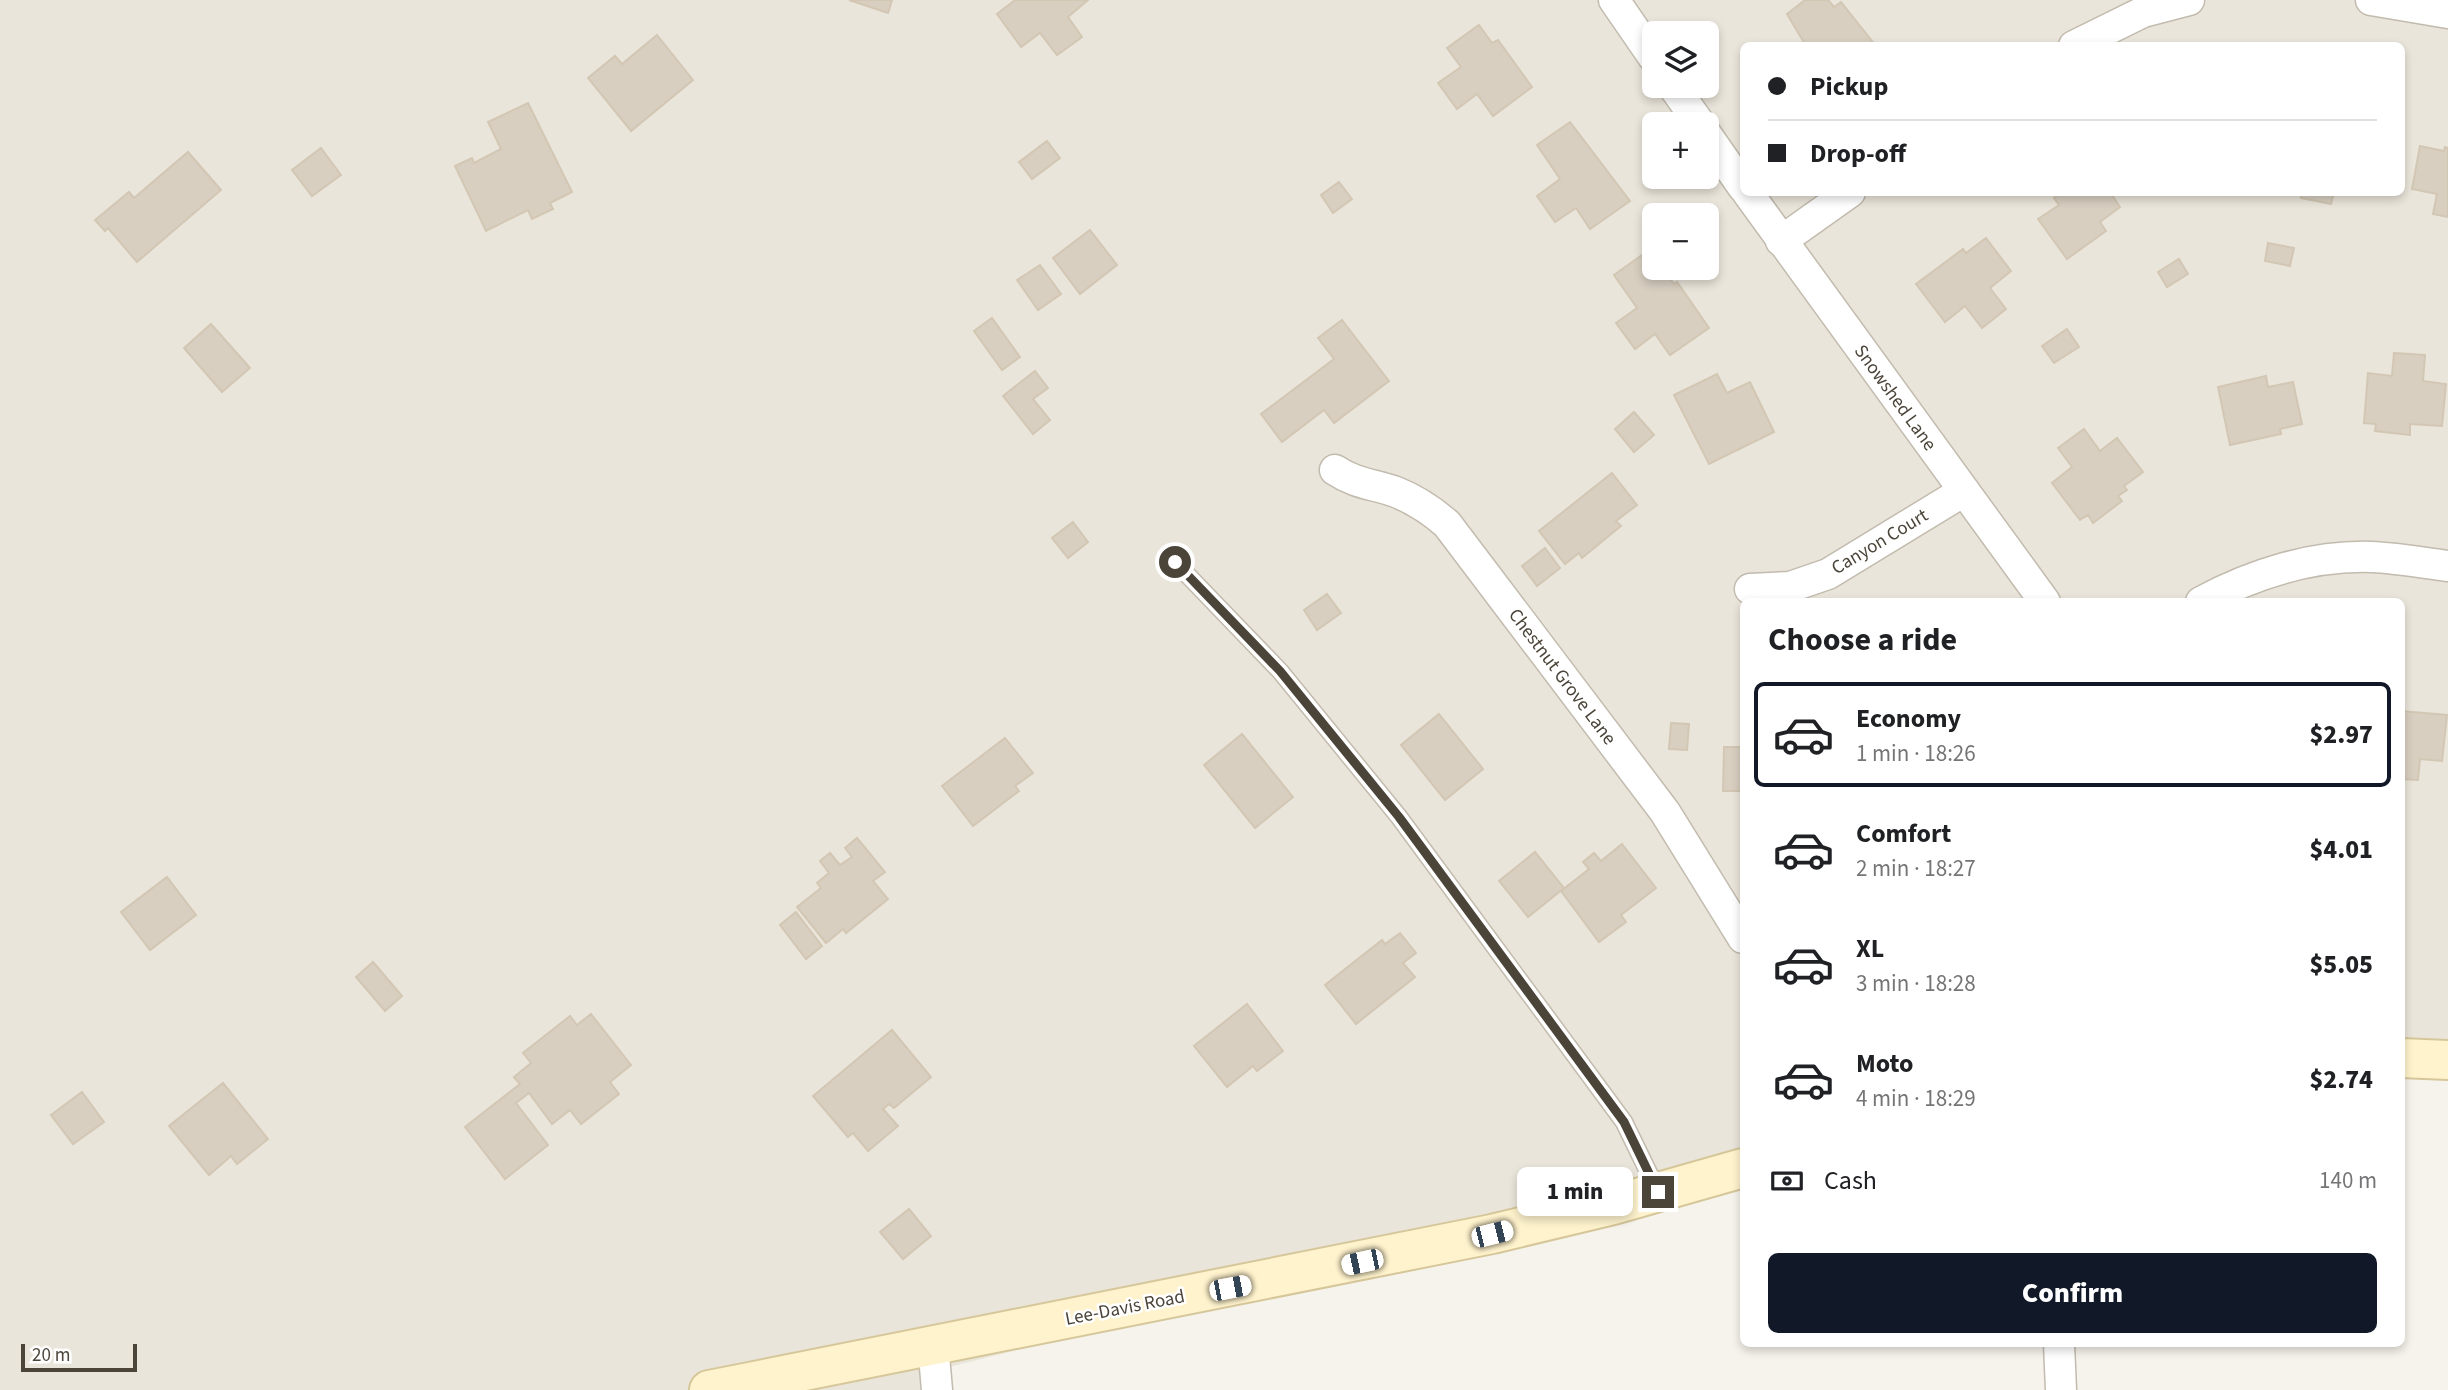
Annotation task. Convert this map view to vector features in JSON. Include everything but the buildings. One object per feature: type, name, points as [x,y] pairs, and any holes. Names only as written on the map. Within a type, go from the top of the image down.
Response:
[{"type":"main road","points":[[2405,1058],[2448,1060]]},
{"type":"main road","name":"Lee-Davis Road","points":[[709,1390],[1479,1237],[1740,1169]]},
{"type":"street","points":[[1614,0],[1642,41]]},
{"type":"street","points":[[2082,42],[2143,12],[2189,0]]},
{"type":"street","points":[[2371,0],[2448,13]]},
{"type":"street","points":[[1719,153],[1740,183]]},
{"type":"street","name":"Snowshed Lane","points":[[1750,196],[2042,598]]},
{"type":"street","points":[[1781,241],[1844,196]]},
{"type":"street","name":"Chestnut Grove Lane","points":[[1335,470],[1353,482],[1395,492],[1426,506],[1447,524],[1665,813],[1740,933]]},
{"type":"street","name":"Canyon Court","points":[[1750,589],[1790,587],[1828,574],[1964,491]]},
{"type":"street","points":[[2210,598],[2264,573],[2317,561],[2372,557],[2448,566]]},
{"type":"street","points":[[933,1344],[937,1390]]},
{"type":"street","points":[[2059,1347],[2061,1390]]},
{"type":"lane","points":[[1175,562],[1280,671],[1399,817],[1624,1122],[1658,1192]]},
{"type":"shaded area","points":[[0,0],[2448,0],[2448,1066],[2405,1062],[2405,598],[1740,598],[1740,1169],[941,1369],[940,1390],[0,1390]]},
{"type":"route","points":[[1175,562],[1280,671],[1399,817],[1624,1122],[1658,1192]]}]
